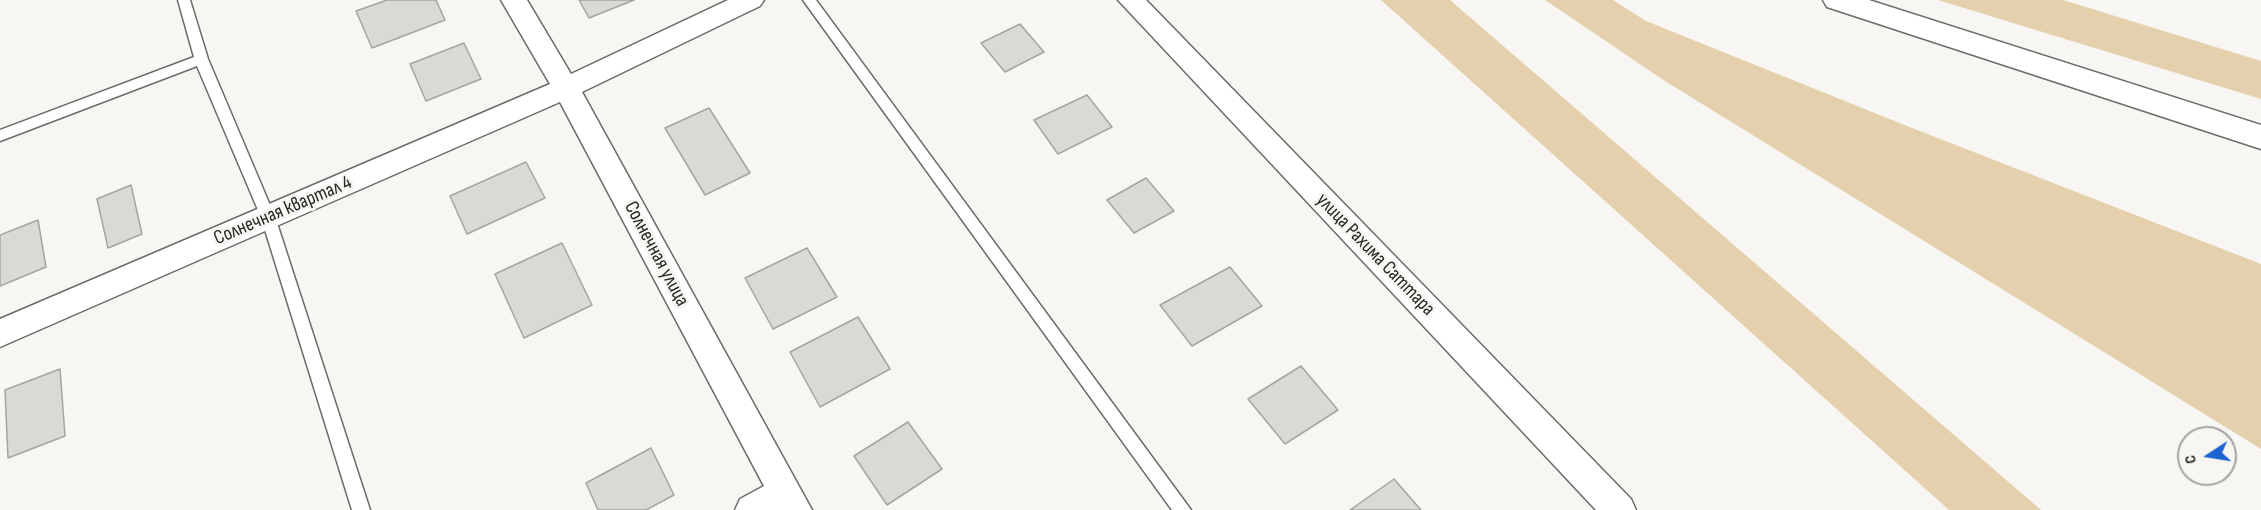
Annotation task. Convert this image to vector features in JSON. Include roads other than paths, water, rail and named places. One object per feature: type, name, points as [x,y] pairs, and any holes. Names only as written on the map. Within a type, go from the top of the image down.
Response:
[{"type":"main road","points":[[1838,0],[2261,137]]},
{"type":"street","name":"Солнечная улица","points":[[514,0],[566,88],[790,501]]},
{"type":"street","name":"Солнечная квартал 4","points":[[0,333],[566,88],[752,0]]},
{"type":"street","name":"улица Рахима Саттара","points":[[1131,0],[1619,510]]},
{"type":"street","points":[[752,510],[790,501]]},
{"type":"lane","points":[[184,0],[201,59],[268,217],[361,510]]},
{"type":"lane","points":[[809,0],[1182,510]]},
{"type":"lane","points":[[0,136],[201,59]]}]
